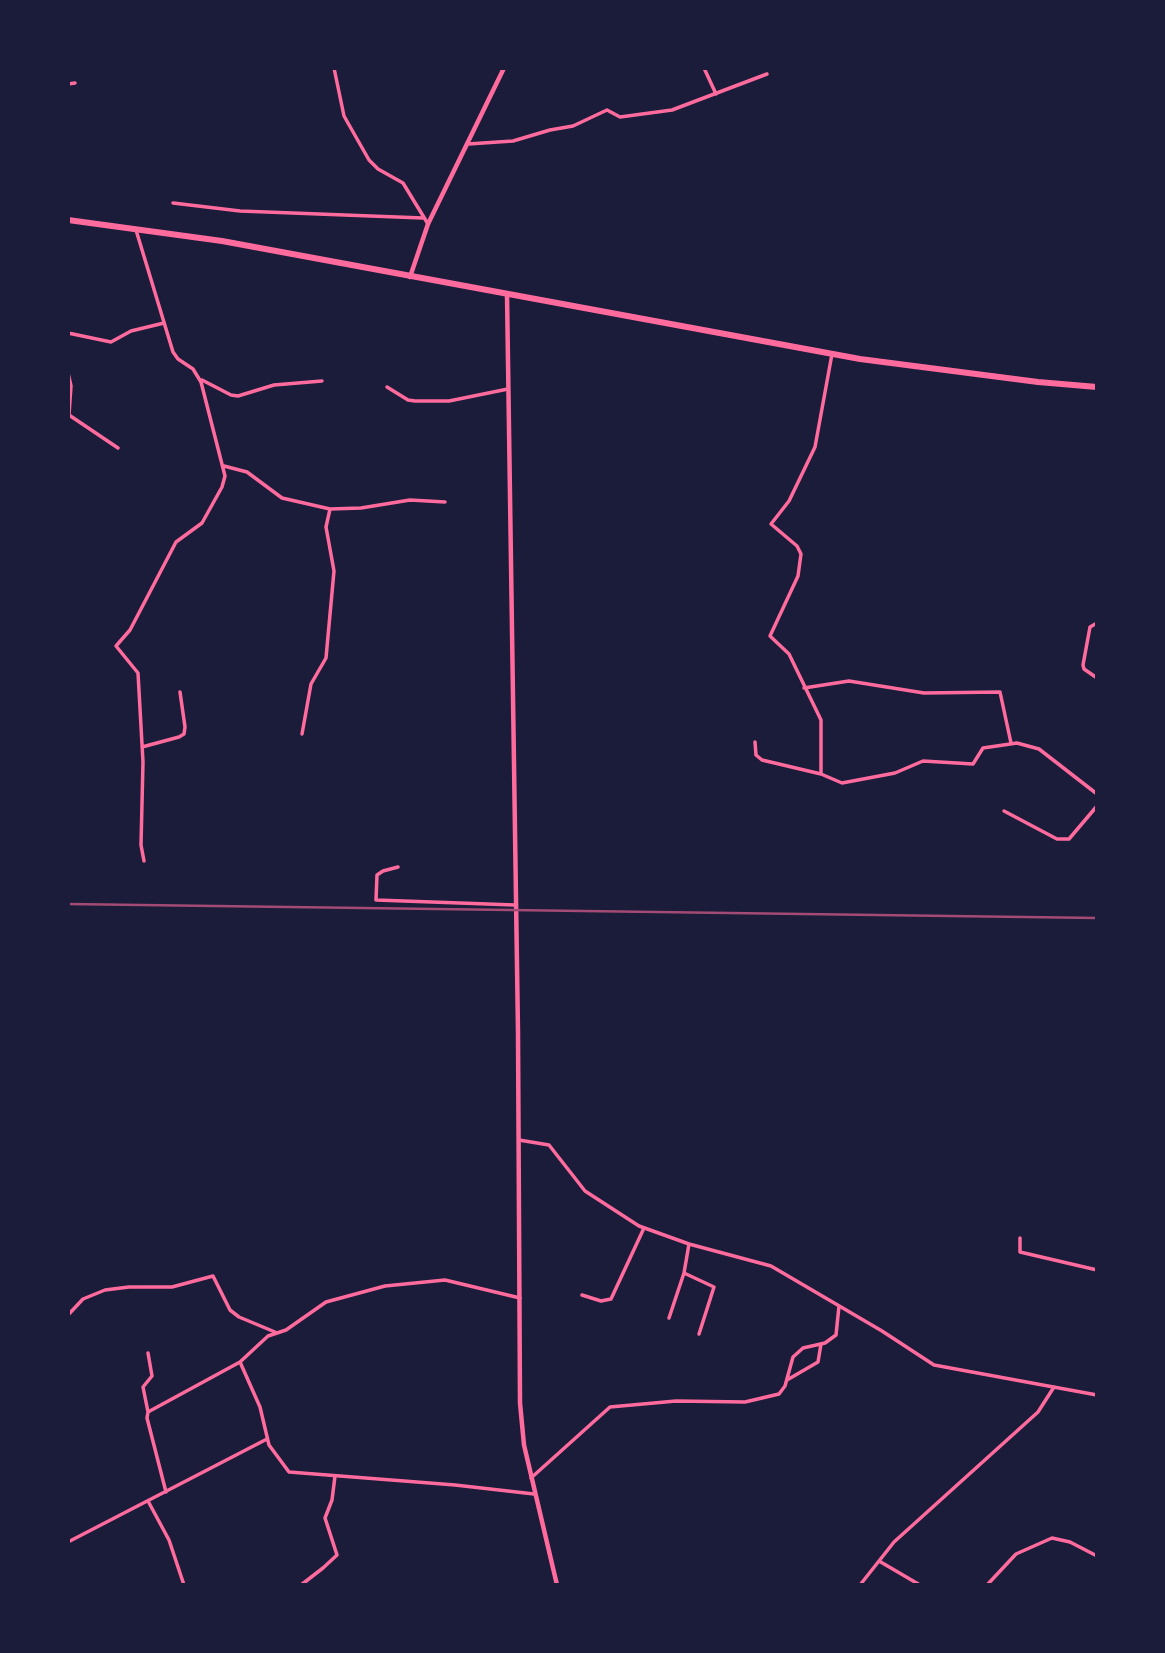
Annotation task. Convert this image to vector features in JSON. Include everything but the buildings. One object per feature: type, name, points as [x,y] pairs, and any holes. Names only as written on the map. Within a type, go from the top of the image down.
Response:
[{"type":"highway","points":[[68,220],[222,241],[832,354],[1097,387]]},
{"type":"street","points":[[334,68],[344,116],[369,160],[378,169],[403,183],[428,224]]},
{"type":"street","points":[[410,277],[428,224],[504,68]]},
{"type":"street","points":[[704,68],[716,94]]},
{"type":"street","points":[[468,144],[513,141],[573,126],[607,110],[620,117],[664,111],[766,74]]},
{"type":"street","points":[[68,84],[75,83]]},
{"type":"street","points":[[173,203],[240,211],[423,218]]},
{"type":"street","points":[[136,230],[173,352],[193,369],[200,379],[224,466],[222,487],[202,523],[176,542],[130,630],[117,641],[117,650],[138,673],[142,747],[141,845],[144,861]]},
{"type":"street","points":[[507,294],[519,1140],[520,1413],[534,1494],[557,1585]]},
{"type":"street","points":[[68,333],[111,342],[131,331],[164,323]]},
{"type":"street","points":[[821,774],[821,720],[789,654],[770,636],[798,576],[801,554],[797,546],[771,524],[789,501],[815,447],[832,354]]},
{"type":"street","points":[[68,373],[71,386],[69,415],[118,448]]},
{"type":"street","points":[[200,379],[231,396],[274,385],[322,381]]},
{"type":"street","points":[[387,387],[408,400],[434,402],[508,389]]},
{"type":"street","points":[[224,466],[247,472],[282,498],[330,509],[361,508],[410,500],[445,502]]},
{"type":"street","points":[[302,734],[311,684],[326,658],[334,571],[326,527],[330,509]]},
{"type":"street","points":[[1097,623],[1091,624],[1083,665],[1084,669],[1097,678]]},
{"type":"street","points":[[804,688],[849,681],[924,693],[1000,692],[1012,743]]},
{"type":"street","points":[[142,747],[184,734],[180,692]]},
{"type":"street","points":[[755,742],[756,755],[762,760],[821,774],[836,781],[849,782],[895,773],[923,761],[969,764],[976,761],[983,748],[1012,743],[1039,749],[1097,794]]},
{"type":"street","points":[[1004,811],[1057,839],[1069,839],[1097,806]]},
{"type":"street","points":[[398,867],[377,875],[376,900],[515,905]]},
{"type":"street","points":[[519,1140],[549,1145],[585,1191],[644,1228],[689,1244],[771,1266],[936,1366],[1097,1395]]},
{"type":"street","points":[[582,1295],[601,1301],[611,1299],[644,1228]]},
{"type":"street","points":[[1020,1238],[1020,1252],[1097,1270]]},
{"type":"street","points":[[669,1318],[684,1273],[689,1244]]},
{"type":"street","points":[[684,1273],[714,1287],[699,1334]]},
{"type":"street","points":[[68,1315],[83,1299],[105,1290],[176,1286],[213,1276],[230,1310],[239,1317],[277,1333]]},
{"type":"street","points":[[148,1412],[240,1362],[268,1336],[286,1330],[326,1302],[385,1286],[445,1280],[520,1298]]},
{"type":"street","points":[[531,1478],[610,1407],[676,1401],[747,1402],[779,1394],[783,1391],[793,1357],[807,1346],[821,1344],[836,1335],[839,1306]]},
{"type":"street","points":[[786,1381],[818,1362],[821,1344]]},
{"type":"street","points":[[148,1353],[152,1376],[143,1387],[147,1418],[166,1492]]},
{"type":"street","points":[[240,1362],[260,1408],[267,1439],[289,1472],[534,1494]]},
{"type":"street","points":[[860,1585],[902,1534],[1038,1412],[1054,1387]]},
{"type":"street","points":[[68,1542],[267,1439]]},
{"type":"street","points":[[301,1585],[337,1555],[325,1518],[332,1500],[335,1476]]},
{"type":"street","points":[[148,1501],[169,1541],[184,1585]]},
{"type":"street","points":[[987,1585],[1016,1554],[1052,1538],[1070,1542],[1097,1556]]},
{"type":"street","points":[[878,1561],[920,1585]]},
{"type":"railway","points":[[68,904],[1097,918]]}]
